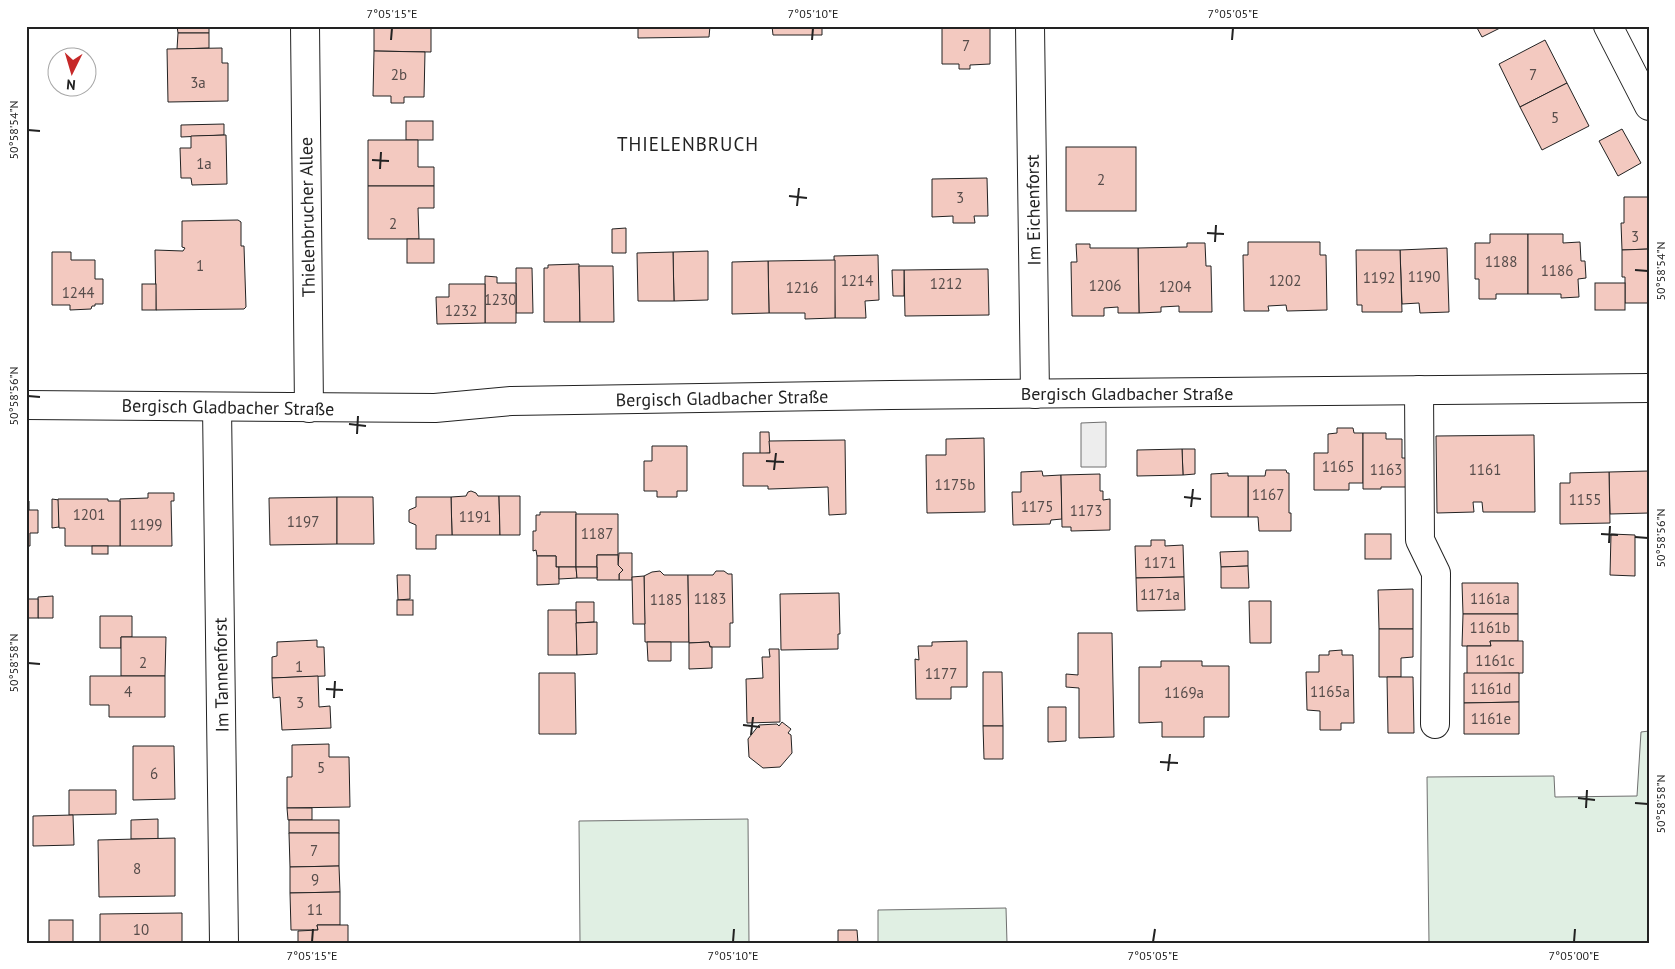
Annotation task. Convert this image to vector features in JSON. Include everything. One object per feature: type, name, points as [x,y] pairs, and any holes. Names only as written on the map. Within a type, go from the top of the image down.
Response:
[{"type":"street","name":"Thielenbrucher Allee","points":[[305,26],[309,408]]},
{"type":"street","name":"Im Eichenforst","points":[[1030,26],[1035,394]]},
{"type":"street","points":[[1608,26],[1649,106]]},
{"type":"street","name":"Bergisch Gladbacher Straße","points":[[26,405],[435,408],[511,401],[1649,388]]},
{"type":"street","points":[[1419,390],[1420,540],[1436,573],[1435,724]]},
{"type":"street","name":"Im Tannenforst","points":[[217,407],[224,943]]},
{"type":"green space","points":[[1649,731],[1649,943],[1429,943],[1427,777],[1554,776],[1555,797],[1637,796],[1641,732]]},
{"type":"green space","points":[[748,819],[749,943],[580,943],[579,821]]},
{"type":"green space","points":[[1006,908],[1007,943],[878,943],[878,910]]},
{"type":"shaded area","points":[[1106,422],[1106,467],[1081,467],[1081,423]]},
{"type":"building","points":[[177,26],[209,26],[209,33],[178,33]]},
{"type":"building","points":[[374,26],[431,26],[431,52],[374,51]]},
{"type":"building","points":[[638,26],[710,26],[709,37],[638,38]]},
{"type":"building","points":[[772,26],[822,26],[822,35],[773,35]]},
{"type":"building","points":[[1476,26],[1504,26],[1482,37]]},
{"type":"building","points":[[942,27],[990,27],[990,64],[970,65],[970,69],[959,69],[959,64],[942,64]]},
{"type":"building","points":[[178,33],[209,33],[209,48],[177,49]]},
{"type":"building","points":[[1545,40],[1567,83],[1520,107],[1499,64]]},
{"type":"building","points":[[222,48],[222,63],[228,63],[228,101],[168,102],[167,49]]},
{"type":"building","points":[[374,51],[425,52],[424,97],[404,97],[404,103],[391,103],[391,96],[373,96]]},
{"type":"building","points":[[1567,83],[1589,126],[1542,150],[1520,107]]},
{"type":"building","points":[[406,121],[433,121],[433,140],[406,140]]},
{"type":"building","points":[[224,124],[224,135],[181,137],[181,125]]},
{"type":"building","points":[[1622,129],[1641,163],[1618,176],[1599,141]]},
{"type":"building","points":[[226,135],[227,184],[192,185],[191,178],[181,178],[180,148],[191,148],[191,136]]},
{"type":"building","points":[[368,140],[418,140],[418,167],[434,167],[434,186],[368,186]]},
{"type":"building","points":[[1066,147],[1136,147],[1136,211],[1066,211]]},
{"type":"building","points":[[987,178],[988,216],[974,216],[975,223],[953,223],[953,216],[932,217],[932,179]]},
{"type":"building","points":[[368,186],[434,186],[434,208],[418,208],[419,239],[368,239]]},
{"type":"building","points":[[1624,197],[1649,197],[1649,249],[1622,250],[1621,223],[1624,223]]},
{"type":"building","points":[[238,220],[241,222],[241,246],[244,246],[246,307],[244,309],[156,310],[155,250],[183,251],[185,248],[182,247],[182,221]]},
{"type":"building","points":[[626,228],[626,253],[612,253],[612,229]]},
{"type":"building","points":[[1490,234],[1528,234],[1528,294],[1496,294],[1496,299],[1479,299],[1479,279],[1475,279],[1475,243],[1490,243]]},
{"type":"building","points":[[1528,234],[1563,234],[1563,243],[1580,242],[1581,261],[1585,261],[1586,278],[1578,279],[1579,297],[1561,298],[1561,294],[1528,294]]},
{"type":"building","points":[[407,239],[434,239],[434,263],[407,263]]},
{"type":"building","points":[[1248,242],[1320,242],[1320,255],[1326,255],[1327,310],[1287,311],[1286,305],[1268,306],[1269,311],[1244,311],[1243,255],[1248,255]]},
{"type":"building","points":[[1187,243],[1205,243],[1206,266],[1211,266],[1212,312],[1179,312],[1179,306],[1161,307],[1161,312],[1139,313],[1138,248],[1187,247]]},
{"type":"building","points":[[1076,244],[1090,244],[1090,248],[1138,248],[1139,313],[1118,313],[1118,307],[1104,308],[1104,316],[1072,316],[1071,262],[1077,262]]},
{"type":"building","points":[[1447,248],[1449,312],[1420,313],[1419,303],[1402,304],[1400,250]]},
{"type":"building","points":[[1649,249],[1649,303],[1625,303],[1625,277],[1622,277],[1622,250]]},
{"type":"building","points":[[1356,250],[1400,250],[1402,312],[1362,312],[1362,305],[1357,305]]},
{"type":"building","points":[[708,251],[708,300],[674,301],[673,252]]},
{"type":"building","points":[[52,252],[71,252],[71,260],[95,260],[95,279],[103,279],[103,304],[95,304],[91,309],[70,310],[70,305],[52,305]]},
{"type":"building","points":[[673,252],[674,301],[638,301],[637,253]]},
{"type":"building","points":[[878,255],[879,300],[865,301],[866,318],[835,318],[834,256]]},
{"type":"building","points":[[835,260],[835,318],[805,319],[805,313],[769,313],[768,261]]},
{"type":"building","points":[[768,261],[769,313],[732,314],[732,262]]},
{"type":"building","points":[[579,264],[580,322],[544,322],[544,268],[548,268],[548,265]]},
{"type":"building","points":[[579,266],[613,266],[614,322],[580,322]]},
{"type":"building","points":[[516,268],[532,268],[533,313],[516,313]]},
{"type":"building","points":[[988,269],[989,315],[905,316],[904,270]]},
{"type":"building","points":[[892,270],[904,270],[904,296],[893,296]]},
{"type":"building","points":[[485,276],[497,277],[497,283],[516,283],[516,323],[485,323]]},
{"type":"building","points":[[1595,283],[1625,283],[1625,310],[1595,310]]},
{"type":"building","points":[[142,284],[156,284],[156,310],[142,310]]},
{"type":"building","points":[[449,284],[485,284],[485,323],[437,324],[436,297],[449,297]]},
{"type":"building","points":[[1337,428],[1353,428],[1354,433],[1363,433],[1363,483],[1349,483],[1349,490],[1314,490],[1314,453],[1328,453],[1328,434],[1337,433]]},
{"type":"building","points":[[760,432],[769,432],[770,453],[760,454]]},
{"type":"building","points":[[1363,433],[1386,433],[1386,439],[1402,439],[1402,458],[1409,458],[1409,487],[1363,489]]},
{"type":"building","points":[[1534,435],[1535,512],[1483,512],[1482,502],[1473,502],[1474,512],[1437,513],[1436,436]]},
{"type":"building","points":[[984,438],[985,512],[927,513],[926,455],[946,455],[946,439]]},
{"type":"building","points":[[845,440],[846,514],[829,515],[828,487],[768,489],[768,486],[743,486],[743,453],[770,453],[769,441]]},
{"type":"building","points":[[652,446],[687,446],[687,491],[677,491],[677,497],[657,497],[657,491],[644,491],[644,461],[652,461]]},
{"type":"building","points":[[1182,449],[1195,449],[1195,474],[1183,475]]},
{"type":"building","points":[[1182,449],[1183,475],[1137,476],[1137,450]]},
{"type":"building","points":[[1266,470],[1286,470],[1289,473],[1291,531],[1259,531],[1258,517],[1248,517],[1248,476],[1265,476]]},
{"type":"building","points":[[1042,471],[1043,476],[1061,475],[1062,519],[1051,520],[1050,524],[1013,525],[1012,492],[1021,492],[1021,472]]},
{"type":"building","points":[[1649,471],[1649,513],[1610,514],[1609,472]]},
{"type":"building","points":[[1609,472],[1610,523],[1560,524],[1560,483],[1570,483],[1570,473]]},
{"type":"building","points":[[1228,473],[1228,476],[1248,476],[1248,517],[1211,517],[1211,474]]},
{"type":"building","points":[[1100,474],[1100,491],[1103,491],[1103,500],[1110,499],[1110,530],[1071,531],[1071,527],[1062,527],[1061,475]]},
{"type":"building","points":[[471,491],[478,496],[499,496],[500,535],[452,535],[451,497],[466,496]]},
{"type":"building","points":[[148,493],[174,493],[174,501],[171,501],[172,546],[120,546],[120,499],[148,498]]},
{"type":"building","points":[[499,496],[520,496],[520,535],[500,535]]},
{"type":"building","points":[[337,497],[337,544],[270,545],[269,498]]},
{"type":"building","points":[[337,497],[373,497],[374,544],[337,544]]},
{"type":"building","points":[[416,497],[451,497],[452,535],[436,535],[436,549],[416,549],[416,525],[409,522],[409,510],[416,507]]},
{"type":"building","points":[[52,499],[59,500],[59,527],[52,528]]},
{"type":"building","points":[[58,499],[108,499],[108,501],[120,501],[120,546],[65,546],[65,528],[59,528]]},
{"type":"building","points":[[26,501],[29,501],[29,510],[38,510],[38,533],[30,533],[30,546],[26,546]]},
{"type":"building","points":[[540,512],[576,512],[576,567],[556,567],[556,556],[537,556],[536,550],[533,551],[533,531],[536,531],[536,515],[540,515]]},
{"type":"building","points":[[576,514],[618,514],[618,555],[597,555],[597,567],[576,567]]},
{"type":"building","points":[[1365,534],[1391,534],[1391,559],[1365,559]]},
{"type":"building","points":[[1611,534],[1635,535],[1635,576],[1610,575]]},
{"type":"building","points":[[1151,540],[1165,540],[1165,546],[1183,545],[1184,577],[1136,578],[1135,546],[1151,546]]},
{"type":"building","points":[[92,546],[108,546],[108,554],[92,554]]},
{"type":"building","points":[[1248,551],[1248,566],[1221,567],[1220,552]]},
{"type":"building","points":[[619,553],[632,553],[632,580],[619,580],[619,574],[623,570],[618,565]]},
{"type":"building","points":[[597,555],[618,555],[618,565],[623,570],[619,574],[619,580],[597,580]]},
{"type":"building","points":[[537,556],[556,556],[556,567],[559,567],[559,584],[537,585]]},
{"type":"building","points":[[1248,566],[1249,588],[1221,588],[1221,567]]},
{"type":"building","points":[[559,567],[576,567],[577,578],[559,579]]},
{"type":"building","points":[[576,567],[597,567],[597,578],[577,578]]},
{"type":"building","points":[[660,571],[664,575],[688,575],[689,642],[645,642],[644,576]]},
{"type":"building","points":[[716,571],[732,574],[733,623],[730,623],[730,647],[710,647],[709,642],[689,643],[688,575],[713,575]]},
{"type":"building","points":[[397,575],[410,575],[410,599],[398,600]]},
{"type":"building","points":[[644,576],[645,624],[633,624],[632,577]]},
{"type":"building","points":[[1184,577],[1185,610],[1137,611],[1136,578]]},
{"type":"building","points":[[1462,583],[1518,583],[1518,614],[1463,614]]},
{"type":"building","points":[[1413,589],[1413,629],[1379,629],[1378,590]]},
{"type":"building","points":[[839,593],[840,634],[838,634],[838,649],[781,650],[780,594]]},
{"type":"building","points":[[53,596],[53,618],[38,618],[38,597]]},
{"type":"building","points":[[26,599],[38,599],[38,618],[26,618]]},
{"type":"building","points":[[397,600],[413,600],[413,615],[397,615]]},
{"type":"building","points":[[1249,601],[1271,601],[1271,643],[1250,643]]},
{"type":"building","points":[[576,602],[594,602],[594,622],[576,623]]},
{"type":"building","points":[[548,610],[576,610],[577,655],[548,655]]},
{"type":"building","points":[[1463,614],[1518,614],[1518,641],[1490,641],[1491,646],[1462,646]]},
{"type":"building","points":[[100,616],[132,616],[132,637],[121,637],[121,648],[100,648]]},
{"type":"building","points":[[597,622],[597,654],[577,655],[576,623]]},
{"type":"building","points":[[1379,629],[1413,629],[1413,657],[1401,658],[1401,677],[1379,677]]},
{"type":"building","points":[[1078,633],[1112,633],[1114,737],[1079,738],[1079,688],[1066,687],[1066,674],[1078,675]]},
{"type":"building","points":[[121,637],[166,637],[165,676],[121,676]]},
{"type":"building","points":[[317,640],[317,647],[324,647],[325,676],[272,678],[272,657],[277,656],[277,642]]},
{"type":"building","points":[[967,641],[967,687],[951,687],[951,699],[916,699],[915,659],[919,660],[918,646],[932,646],[932,642]]},
{"type":"building","points":[[1490,641],[1523,641],[1523,673],[1467,674],[1467,646],[1491,646]]},
{"type":"building","points":[[647,642],[671,642],[671,661],[648,661]]},
{"type":"building","points":[[709,642],[710,647],[712,647],[712,668],[689,669],[689,643]]},
{"type":"building","points":[[769,649],[779,649],[780,722],[747,723],[746,679],[763,678],[762,657],[770,657]]},
{"type":"building","points":[[1342,650],[1342,655],[1353,655],[1354,723],[1341,723],[1341,730],[1320,730],[1320,711],[1307,710],[1306,672],[1319,672],[1319,655],[1329,655],[1329,651]]},
{"type":"building","points":[[1161,661],[1202,661],[1202,666],[1229,666],[1229,717],[1204,717],[1204,737],[1162,737],[1162,722],[1139,723],[1139,667],[1161,667]]},
{"type":"building","points":[[983,672],[1002,672],[1003,726],[983,726]]},
{"type":"building","points":[[539,673],[575,673],[576,734],[539,734]]},
{"type":"building","points":[[1464,673],[1519,673],[1519,702],[1464,703]]},
{"type":"building","points":[[90,676],[165,676],[165,717],[109,717],[109,705],[90,705]]},
{"type":"building","points":[[318,676],[319,707],[330,706],[331,728],[282,730],[280,697],[273,698],[272,678]]},
{"type":"building","points":[[1387,677],[1413,677],[1414,733],[1388,733]]},
{"type":"building","points":[[1519,702],[1519,734],[1464,734],[1464,703]]},
{"type":"building","points":[[1048,707],[1066,707],[1066,741],[1048,742]]},
{"type":"building","points":[[782,722],[791,729],[788,733],[791,735],[792,753],[780,767],[763,768],[749,757],[748,739],[759,725],[777,724],[779,726]]},
{"type":"building","points":[[983,726],[1003,726],[1003,759],[984,759]]},
{"type":"building","points":[[329,744],[329,757],[349,757],[350,807],[287,808],[287,777],[292,777],[292,745]]},
{"type":"building","points":[[133,746],[174,746],[175,799],[133,800]]},
{"type":"building","points":[[69,790],[116,790],[116,814],[69,815]]},
{"type":"building","points":[[287,808],[312,808],[312,820],[288,820]]},
{"type":"building","points":[[73,815],[74,845],[33,846],[33,816]]},
{"type":"building","points":[[158,819],[158,839],[131,839],[131,820]]},
{"type":"building","points":[[289,820],[339,820],[339,833],[289,833]]},
{"type":"building","points":[[289,833],[339,833],[339,866],[290,867]]},
{"type":"building","points":[[175,838],[175,896],[99,897],[98,840]]},
{"type":"building","points":[[339,866],[340,892],[290,893],[290,867]]},
{"type":"building","points":[[340,892],[340,925],[317,925],[318,930],[291,930],[290,893]]},
{"type":"building","points":[[182,913],[182,943],[100,943],[100,914]]},
{"type":"building","points":[[49,920],[73,920],[73,943],[49,943]]},
{"type":"building","points":[[317,925],[348,925],[348,943],[298,943],[298,931],[318,930]]},
{"type":"building","points":[[838,930],[857,930],[858,943],[838,943]]},
{"type":"district","name":"THIELENBRUCH","points":[[688,144]]}]
